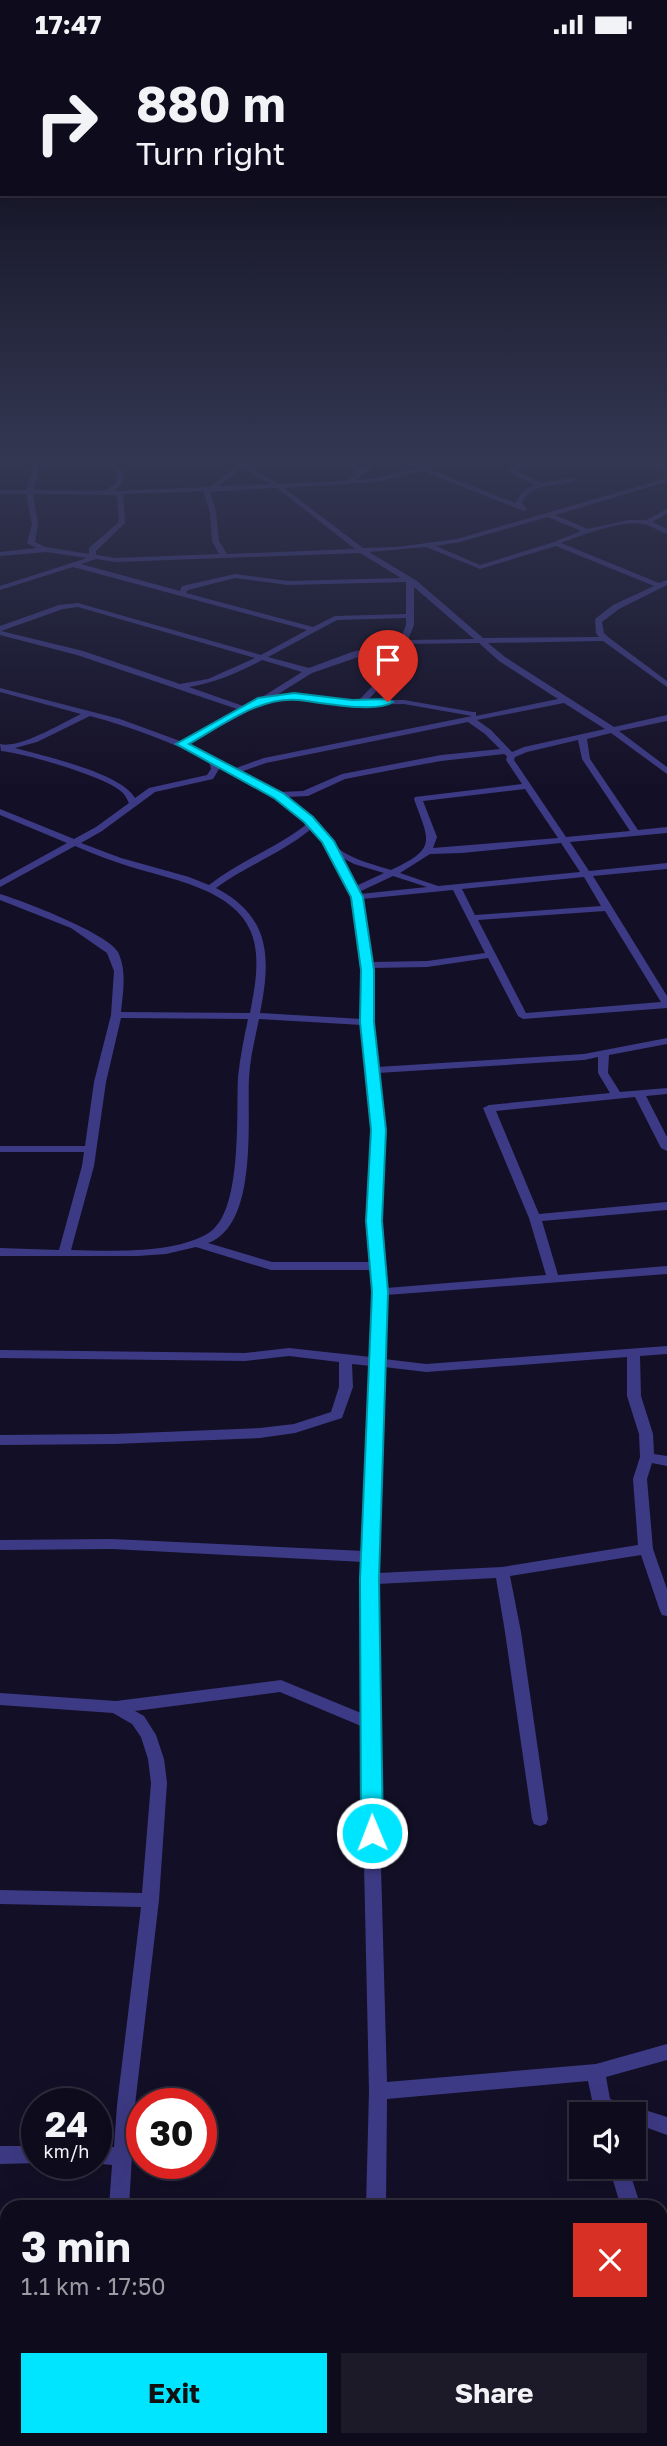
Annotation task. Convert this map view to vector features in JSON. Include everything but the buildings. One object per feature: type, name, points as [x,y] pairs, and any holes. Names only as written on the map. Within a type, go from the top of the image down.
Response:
[{"type":"street","points":[[0,587],[59,568]]},
{"type":"street","points":[[86,568],[313,629]]},
{"type":"street","points":[[235,576],[239,568]]},
{"type":"street","points":[[388,568],[408,581],[502,659],[612,730],[667,771]]},
{"type":"street","points":[[623,568],[663,583]]},
{"type":"street","points":[[182,593],[185,588],[235,576],[294,583],[408,581]]},
{"type":"street","points":[[403,642],[410,616],[408,581]]},
{"type":"street","points":[[663,583],[616,607],[598,621],[600,633],[605,639],[667,685]]},
{"type":"street","points":[[0,631],[62,607],[78,605],[309,671]]},
{"type":"street","points":[[179,686],[210,681],[339,617],[410,616]]},
{"type":"street","points":[[0,631],[80,653],[247,710]]},
{"type":"street","points":[[181,744],[247,710],[309,671],[403,642],[605,639]]},
{"type":"street","points":[[361,703],[386,676],[372,650]]},
{"type":"street","points":[[0,690],[88,714],[181,744],[278,795],[312,824],[332,848],[355,894],[367,965],[367,1022],[379,1130],[374,1221],[380,1292],[370,1579],[369,1723],[377,2091],[376,2200]]},
{"type":"street","points":[[262,701],[303,696],[361,703],[404,702],[488,715]]},
{"type":"street","points":[[235,771],[264,761],[565,700]]},
{"type":"street","points":[[2,748],[41,737],[88,714]]},
{"type":"street","points":[[278,795],[305,794],[342,777],[397,766],[441,758],[508,753],[667,718]]},
{"type":"street","points":[[456,887],[523,1016],[667,1004],[508,753],[488,732],[468,719]]},
{"type":"street","points":[[582,737],[586,759],[635,832]]},
{"type":"street","points":[[2,748],[105,780],[123,788],[133,803]]},
{"type":"street","points":[[0,884],[99,829],[152,790],[210,777],[215,768],[212,759]]},
{"type":"street","points":[[428,851],[432,837],[418,799],[527,786]]},
{"type":"street","points":[[0,812],[117,860],[212,887],[247,917],[259,936],[261,971],[257,1016],[244,1073],[244,1104],[235,1204],[223,1227],[211,1238],[195,1243],[146,1251],[0,1252]]},
{"type":"street","points":[[212,887],[229,873],[298,837],[312,824]]},
{"type":"street","points":[[355,894],[428,851],[462,851],[667,830]]},
{"type":"street","points":[[332,848],[357,862],[440,888]]},
{"type":"street","points":[[355,894],[663,867],[667,877]]},
{"type":"street","points":[[0,897],[74,926],[112,951],[119,971],[116,1015],[100,1082],[86,1177],[64,1252]]},
{"type":"street","points":[[472,918],[608,908]]},
{"type":"street","points":[[367,965],[427,964],[491,955]]},
{"type":"street","points":[[116,1015],[257,1016],[367,1022]]},
{"type":"street","points":[[372,1070],[409,1070],[604,1053],[667,1041]]},
{"type":"street","points":[[604,1053],[603,1073],[617,1096]]},
{"type":"street","points":[[553,1279],[534,1219],[489,1108],[667,1091]]},
{"type":"street","points":[[639,1094],[667,1148]]},
{"type":"street","points":[[0,1149],[89,1149]]},
{"type":"street","points":[[534,1219],[667,1206]]},
{"type":"street","points":[[195,1243],[271,1266],[377,1266]]},
{"type":"street","points":[[380,1292],[667,1270]]},
{"type":"street","points":[[0,1354],[245,1357],[289,1352],[426,1369],[667,1350]]},
{"type":"street","points":[[634,1353],[634,1396],[646,1434],[647,1457],[640,1479],[646,1549],[662,1580],[667,1611]]},
{"type":"street","points":[[0,1440],[260,1433],[313,1424],[337,1415],[346,1387],[345,1359]]},
{"type":"street","points":[[647,1457],[667,1461]]},
{"type":"street","points":[[0,1545],[112,1544],[371,1557]]},
{"type":"street","points":[[370,1579],[502,1572],[646,1549]]},
{"type":"street","points":[[502,1572],[540,1819]]},
{"type":"street","points":[[0,1699],[116,1707],[281,1686],[369,1723]]},
{"type":"street","points":[[116,1707],[138,1720],[148,1735],[156,1759],[159,1783],[150,1899],[126,2105],[120,2200]]},
{"type":"street","points":[[0,1897],[150,1899]]},
{"type":"street","points":[[377,2091],[596,2072],[667,2052]]},
{"type":"street","points":[[596,2072],[602,2102]]},
{"type":"street","points":[[646,2119],[667,2126]]},
{"type":"street","points":[[0,2155],[21,2155]]},
{"type":"street","points":[[112,2156],[124,2156]]},
{"type":"street","points":[[623,2179],[629,2200]]},
{"type":"route","points":[[372,1833],[369,1723],[370,1579],[380,1292],[374,1221],[379,1130],[367,1022],[368,970],[357,897],[328,841],[309,820],[278,795],[181,744],[262,701],[294,696],[352,703],[388,702]]}]
